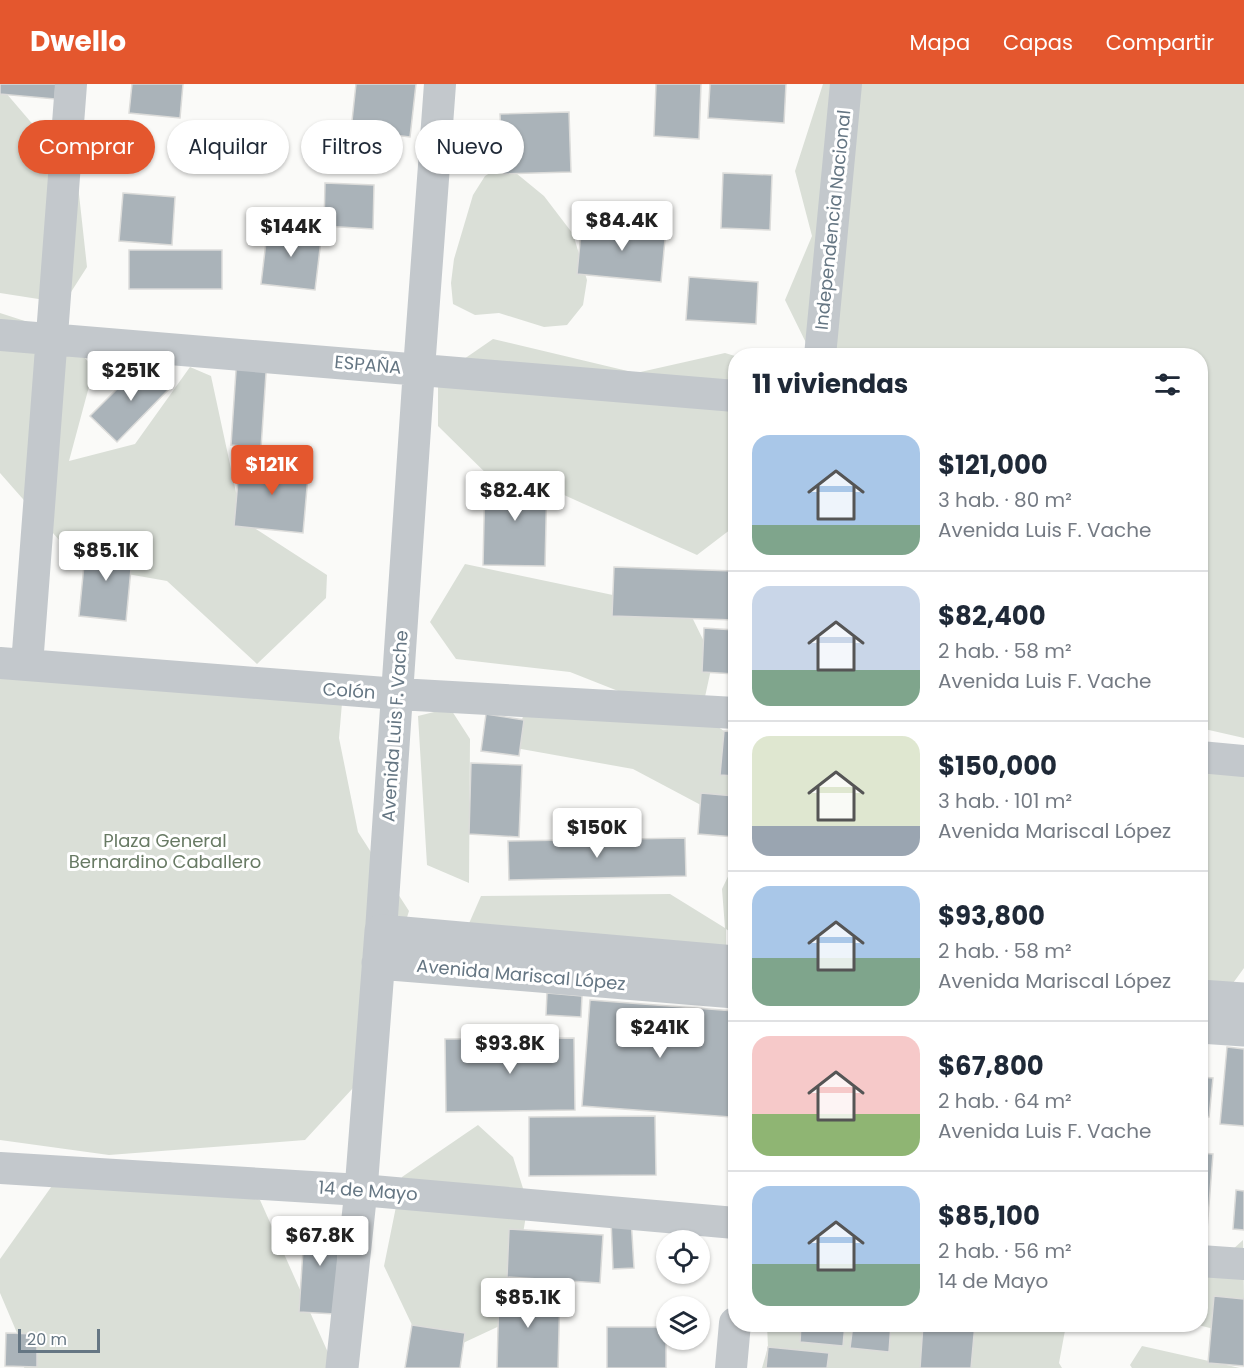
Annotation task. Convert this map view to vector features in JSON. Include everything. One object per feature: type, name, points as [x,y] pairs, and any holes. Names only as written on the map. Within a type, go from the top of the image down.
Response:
[{"type":"street","points":[[14,664],[52,339],[71,84]]},
{"type":"street","name":"Avenida Luis F. Vache","points":[[342,1368],[361,1190],[381,931],[440,84]]},
{"type":"street","name":"Independencia Nacional","points":[[821,348],[846,84]]},
{"type":"street","name":"ESPAÑA","points":[[0,335],[728,395]]},
{"type":"street","name":"Colón","points":[[14,664],[398,694],[728,713]]},
{"type":"street","points":[[1208,758],[1244,761]]},
{"type":"street","name":"Avenida Mariscal López","points":[[381,931],[728,961]]},
{"type":"street","name":"Avenida Mariscal López","points":[[378,963],[728,991]]},
{"type":"street","points":[[1208,997],[1244,999]]},
{"type":"street","points":[[1208,1027],[1244,1030]]},
{"type":"street","name":"14 de Mayo","points":[[0,1168],[361,1190],[728,1222]]},
{"type":"street","points":[[1208,1262],[1244,1264]]},
{"type":"street","points":[[731,1368],[734,1332]]},
{"type":"green space","points":[[823,84],[1244,84],[1244,738],[1208,730],[1208,348],[809,348],[785,300],[812,236],[795,171]]},
{"type":"green space","points":[[0,86],[29,120],[18,120],[18,174],[75,174],[77,176],[87,267],[64,303],[0,293]]},
{"type":"green space","points":[[517,174],[544,196],[573,234],[587,280],[583,305],[567,325],[544,327],[499,313],[475,315],[453,304],[451,283],[454,259],[473,195],[485,176]]},
{"type":"green space","points":[[0,313],[62,333],[94,368],[69,461],[135,444],[190,367],[211,376],[242,520],[327,575],[326,598],[257,664],[167,581],[82,566],[0,473]]},
{"type":"green space","points":[[493,339],[636,373],[728,354],[728,531],[697,555],[553,490],[503,490],[438,426],[438,377]]},
{"type":"green space","points":[[465,564],[689,611],[713,660],[703,706],[693,710],[724,731],[728,744],[728,805],[714,812],[633,769],[510,747],[532,696],[646,702],[570,672],[456,659],[430,622]]},
{"type":"green space","name":"Plaza General Bernardino Caballero","points":[[0,670],[342,703],[339,738],[358,832],[409,911],[353,1088],[305,1140],[109,1155],[0,1140]]},
{"type":"green space","points":[[450,708],[470,739],[469,883],[427,865],[418,716]]},
{"type":"green space","points":[[1208,753],[1244,760],[1244,968],[1208,1013]]},
{"type":"green space","points":[[728,877],[726,974],[467,928],[481,896],[670,894],[725,928],[722,889]]},
{"type":"green space","points":[[478,1125],[513,1157],[528,1204],[508,1322],[448,1350],[412,1325],[384,1266],[402,1177]]},
{"type":"green space","points":[[170,1162],[260,1200],[334,1366],[331,1368],[24,1368],[26,1354],[0,1293],[0,1259],[54,1183]]},
{"type":"green space","points":[[1243,1240],[1244,1301],[1214,1329],[1208,1328],[1208,1252],[1231,1251]]},
{"type":"green space","points":[[767,1332],[1065,1332],[1059,1363],[1062,1368],[762,1368],[768,1347]]},
{"type":"green space","points":[[1142,1346],[1240,1368],[1132,1368],[1130,1365]]},
{"type":"building","points":[[0,84],[56,84],[55,99],[0,94]]},
{"type":"building","points":[[132,84],[183,84],[180,118],[129,113]]},
{"type":"building","points":[[356,84],[416,84],[410,137],[403,136],[403,120],[352,120]]},
{"type":"building","points":[[656,84],[701,84],[699,139],[654,136]]},
{"type":"building","points":[[710,84],[786,84],[784,123],[708,118]]},
{"type":"building","points":[[569,112],[571,172],[524,173],[524,120],[500,120],[500,114]]},
{"type":"building","points":[[723,173],[772,175],[770,230],[721,228]]},
{"type":"building","points":[[325,183],[374,185],[373,229],[324,226]]},
{"type":"building","points":[[123,193],[175,197],[172,245],[119,241]]},
{"type":"building","points":[[582,221],[666,229],[661,282],[577,274]]},
{"type":"building","points":[[268,225],[322,232],[315,290],[261,284]]},
{"type":"building","points":[[129,250],[222,250],[222,289],[129,289]]},
{"type":"building","points":[[689,277],[758,282],[756,324],[686,320]]},
{"type":"building","points":[[237,356],[267,358],[261,448],[231,445]]},
{"type":"building","points":[[145,361],[171,387],[117,442],[90,416]]},
{"type":"building","points":[[240,458],[309,465],[303,533],[234,526]]},
{"type":"building","points":[[485,477],[547,479],[545,566],[483,565]]},
{"type":"building","points":[[86,544],[133,548],[126,621],[79,616]]},
{"type":"building","points":[[614,567],[728,571],[728,620],[612,616]]},
{"type":"building","points":[[704,628],[728,630],[728,674],[702,672]]},
{"type":"building","points":[[486,714],[524,720],[519,756],[481,751]]},
{"type":"building","points":[[724,731],[728,731],[728,776],[720,775]]},
{"type":"building","points":[[471,763],[522,765],[519,837],[469,834]]},
{"type":"building","points":[[701,793],[728,795],[728,836],[698,834]]},
{"type":"building","points":[[685,838],[686,876],[509,880],[508,841]]},
{"type":"building","points":[[547,993],[582,996],[581,1017],[546,1015]]},
{"type":"building","points":[[590,1000],[728,1010],[728,1117],[582,1106]]},
{"type":"building","points":[[574,1038],[575,1110],[446,1112],[445,1039]]},
{"type":"building","points":[[1227,1047],[1244,1049],[1244,1126],[1220,1124]]},
{"type":"building","points":[[1208,1078],[1213,1078],[1208,1117]]},
{"type":"building","points":[[655,1116],[656,1175],[529,1176],[529,1117]]},
{"type":"building","points":[[1208,1154],[1213,1154],[1208,1217]]},
{"type":"building","points":[[1236,1190],[1244,1191],[1244,1230],[1233,1229]]},
{"type":"building","points":[[631,1218],[634,1268],[613,1269],[611,1219]]},
{"type":"building","points":[[305,1219],[340,1221],[335,1314],[299,1312]]},
{"type":"building","points":[[509,1229],[603,1235],[600,1283],[507,1277]]},
{"type":"building","points":[[499,1290],[560,1292],[558,1368],[497,1368]]},
{"type":"building","points":[[1214,1296],[1244,1299],[1244,1366],[1208,1363]]},
{"type":"building","points":[[412,1325],[465,1333],[460,1368],[405,1368]]},
{"type":"building","points":[[607,1327],[656,1327],[656,1350],[666,1350],[666,1368],[607,1368]]},
{"type":"building","points":[[801,1332],[844,1332],[843,1346],[800,1342]]},
{"type":"building","points":[[852,1332],[890,1332],[889,1352],[850,1348]]},
{"type":"building","points":[[922,1332],[974,1332],[971,1368],[920,1368]]},
{"type":"building","points":[[6,1333],[37,1334],[37,1367],[5,1366]]},
{"type":"building","points":[[768,1347],[829,1353],[827,1368],[766,1368]]}]
